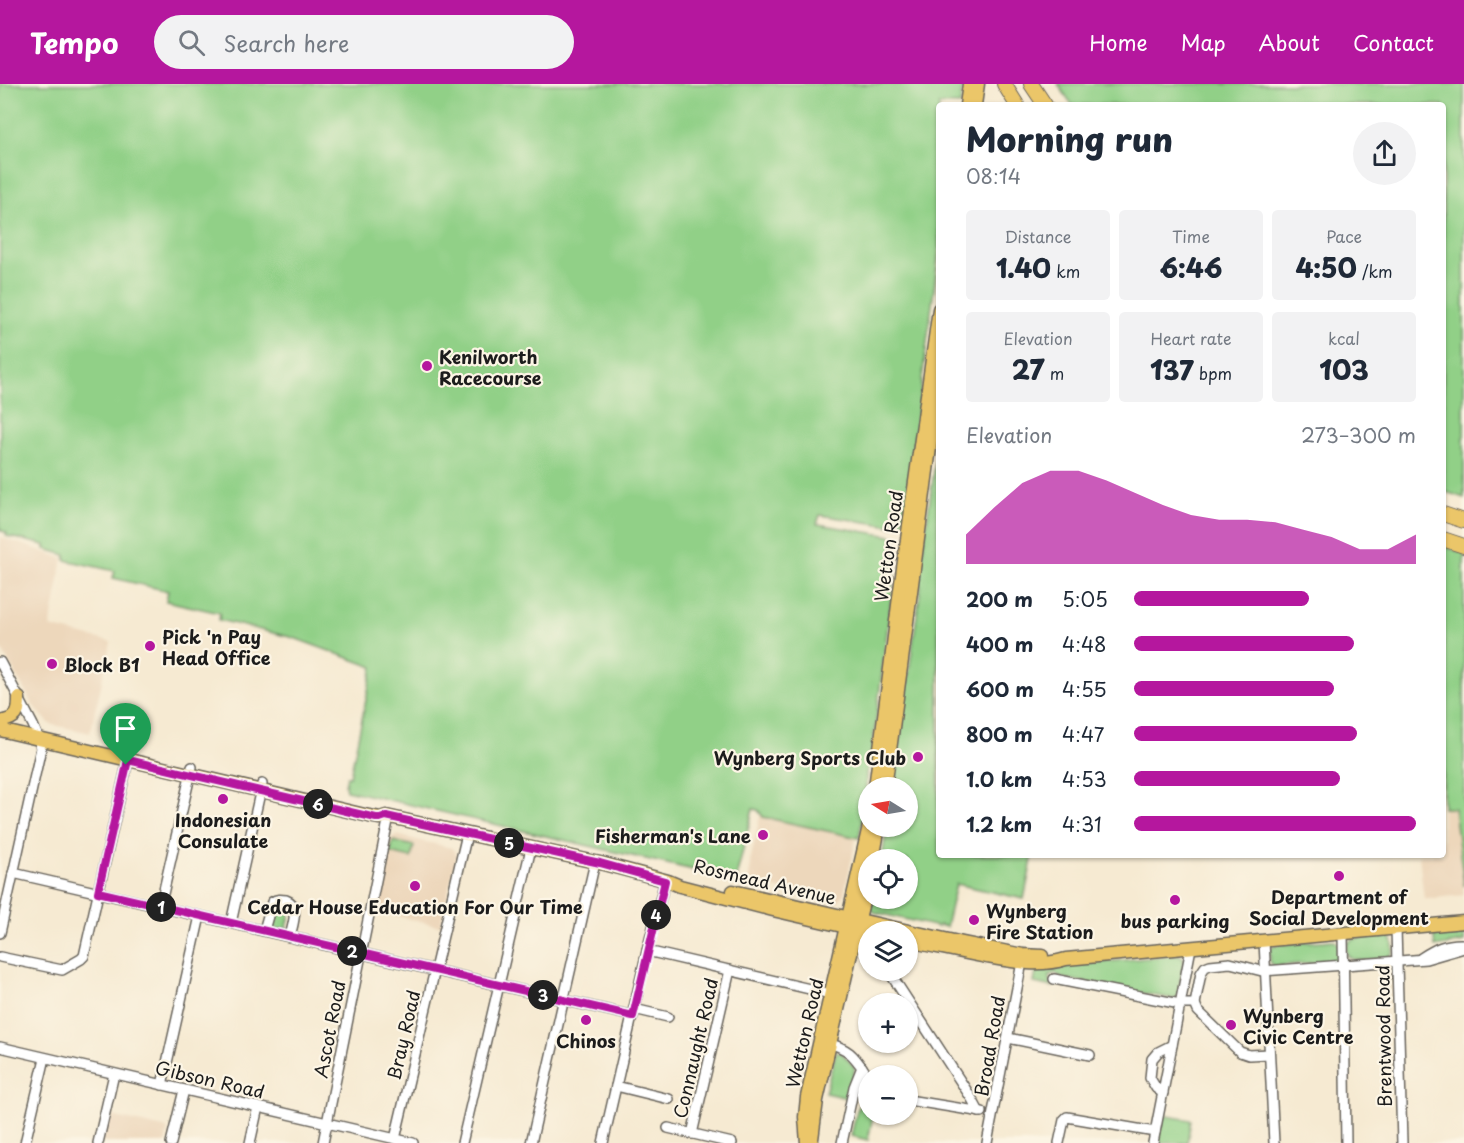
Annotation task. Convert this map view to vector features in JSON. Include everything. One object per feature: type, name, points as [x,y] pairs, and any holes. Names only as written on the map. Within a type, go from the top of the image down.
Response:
[{"type":"highway","points":[[1004,84],[1015,102]]},
{"type":"highway","points":[[1031,84],[1043,102]]},
{"type":"highway","points":[[1446,515],[1464,521]]},
{"type":"highway","points":[[1446,540],[1464,546]]},
{"type":"main road","name":"Wetton Road","points":[[876,777],[936,331]]},
{"type":"main road","name":"Wetton Road","points":[[886,777],[936,403]]},
{"type":"main road","points":[[0,722],[16,717],[20,698]]},
{"type":"main road","name":"Rosmead Avenue","points":[[0,722],[37,735],[128,760],[191,771]]},
{"type":"main road","name":"Rosmead Avenue","points":[[0,730],[37,735],[191,771],[376,818],[387,816],[595,862],[680,886],[1022,959]]},
{"type":"main road","name":"Wetton Road","points":[[812,1143],[831,994],[856,925],[868,837]]},
{"type":"main road","name":"Wetton Road","points":[[807,1143],[807,1097],[825,1042],[860,909]]},
{"type":"main road","name":"Rosmead Avenue","points":[[918,942],[961,952],[1052,963],[1066,959],[1464,922]]},
{"type":"street","points":[[0,662],[20,698],[41,748],[2,912],[0,933]]},
{"type":"street","points":[[0,957],[62,970],[84,956],[128,760]]},
{"type":"street","points":[[160,907],[191,771]]},
{"type":"street","points":[[231,923],[262,788]]},
{"type":"street","name":"Ascot Road","points":[[323,1143],[387,816]]},
{"type":"street","name":"Bray Road","points":[[395,1139],[467,834]]},
{"type":"street","points":[[462,1143],[531,848]]},
{"type":"street","points":[[531,1143],[595,862]]},
{"type":"street","points":[[0,880],[12,877],[98,892],[563,1000],[668,1017]]},
{"type":"street","points":[[603,1143],[647,951],[667,881]]},
{"type":"street","points":[[264,930],[272,902],[277,899],[288,901],[295,909],[290,936]]},
{"type":"street","points":[[162,1085],[200,916]]},
{"type":"street","name":"Brentwood Road","points":[[1396,928],[1402,1143]]},
{"type":"street","points":[[1343,933],[1347,1143]]},
{"type":"street","points":[[1264,941],[1274,1143]]},
{"type":"street","points":[[1269,1054],[1249,1055],[1240,1052],[1198,1011],[1195,1005],[1201,973],[1208,966],[1230,963],[1265,970],[1418,959],[1440,946],[1454,943],[1464,946]]},
{"type":"street","points":[[1153,1143],[1191,948]]},
{"type":"street","points":[[647,951],[831,994]]},
{"type":"street","name":"Broad Road","points":[[987,1143],[1022,959]]},
{"type":"street","name":"Connaught Road","points":[[692,1134],[730,970]]},
{"type":"street","points":[[1054,979],[1195,1005]]},
{"type":"street","points":[[895,981],[979,1112]]},
{"type":"street","points":[[1008,1038],[1090,1055]]},
{"type":"street","points":[[825,1042],[849,1051],[860,1065]]},
{"type":"street","points":[[1163,1093],[1156,1088],[1150,1078],[1151,1066],[1155,1054],[1172,1045]]},
{"type":"street","name":"Gibson Road","points":[[0,1047],[413,1143]]},
{"type":"street","points":[[25,1143],[45,1058]]},
{"type":"street","points":[[98,1143],[114,1074]]},
{"type":"street","points":[[842,1143],[858,1077]]},
{"type":"street","points":[[616,1086],[669,1099]]},
{"type":"street","points":[[171,1143],[184,1090]]},
{"type":"street","points":[[918,1102],[993,1114]]},
{"type":"street","points":[[250,1143],[258,1107]]},
{"type":"street","points":[[1059,1143],[1064,1120],[1067,1117],[1155,1132]]},
{"type":"street","name":"Connaught Road","points":[[668,1128],[732,1143]]},
{"type":"shaded area","points":[[0,537],[63,558],[50,627],[111,642],[90,733],[50,724],[32,704],[0,646]]},
{"type":"shaded area","points":[[1446,808],[1454,808],[1464,895],[1424,899],[1419,858],[1446,858]]},
{"type":"shaded area","points":[[760,816],[856,838],[844,894],[838,902],[748,882]]},
{"type":"shaded area","name":"Cedar House Education For Our Time","points":[[396,835],[452,848],[457,855],[440,926],[375,911],[389,839]]},
{"type":"shaded area","points":[[108,1115],[168,1129],[165,1143],[101,1143]]},
{"type":"green space","name":"Kenilworth Racecourse","points":[[0,84],[963,84],[960,102],[936,102],[936,275],[903,523],[892,526],[820,515],[817,524],[891,536],[898,543],[871,760],[866,777],[858,777],[859,838],[763,817],[758,810],[753,809],[737,880],[346,790],[345,785],[347,776],[350,776],[373,667],[294,638],[219,620],[220,613],[166,601],[168,591],[113,578],[115,571],[65,560],[66,555],[45,549],[45,545],[6,536],[7,533],[0,530]]},
{"type":"green space","points":[[1058,84],[1464,84],[1464,498],[1446,492],[1446,102],[1070,102]]},
{"type":"green space","name":"Wynberg Sports Club","points":[[936,456],[936,858],[1032,858],[1024,899],[956,884],[946,927],[874,912],[872,909],[918,909],[918,849],[884,849],[885,837],[918,837],[918,777],[894,777],[921,586],[918,585]]},
{"type":"green space","points":[[1446,547],[1464,553],[1464,886],[1454,808],[1446,808]]},
{"type":"green space","points":[[393,841],[414,846],[411,858],[390,853]]},
{"type":"green space","points":[[279,903],[288,905],[291,909],[287,928],[279,930],[269,924],[274,905]]},
{"type":"green space","points":[[1464,928],[1464,942],[1435,947],[1433,931]]},
{"type":"green space","points":[[1387,935],[1393,942],[1393,952],[1390,956],[1357,960],[1348,956],[1347,945],[1353,939]]},
{"type":"green space","points":[[1333,940],[1340,945],[1340,956],[1335,961],[1275,966],[1270,963],[1270,948],[1274,945]]},
{"type":"green space","points":[[1179,955],[1184,960],[1177,998],[1174,999],[1062,978],[1055,973],[1049,979],[1052,987],[1034,983],[1036,972],[1040,968]]},
{"type":"green space","points":[[836,1052],[842,1053],[855,1068],[848,1098],[825,1093]]},
{"type":"green space","points":[[858,1106],[858,1125],[871,1125],[868,1140],[851,1136]]},
{"type":"green space","points":[[1161,1115],[1191,1120],[1187,1143],[1156,1143]]},
{"type":"place","name":"Kenilworth Racecourse","points":[[427,366]]},
{"type":"place","name":"Pick 'n Pay Head Office","points":[[150,646]]},
{"type":"place","name":"Block B1","points":[[52,664]]},
{"type":"place","name":"Wynberg Sports Club","points":[[918,757]]},
{"type":"place","name":"Indonesian Consulate","points":[[223,799]]},
{"type":"place","name":"Fisherman's Lane","points":[[763,835]]},
{"type":"place","name":"Department of Social Development","points":[[1339,876]]},
{"type":"place","name":"Cedar House Education For Our Time","points":[[415,886]]},
{"type":"place","name":"bus parking","points":[[1175,900]]},
{"type":"place","name":"Wynberg Fire Station","points":[[974,920]]},
{"type":"place","name":"Chinos","points":[[586,1020]]},
{"type":"place","name":"Wynberg Civic Centre","points":[[1231,1025]]},
{"type":"route","points":[[128,760],[376,818],[389,816],[600,863],[665,881],[633,1016],[98,892],[126,765],[128,760]]}]
